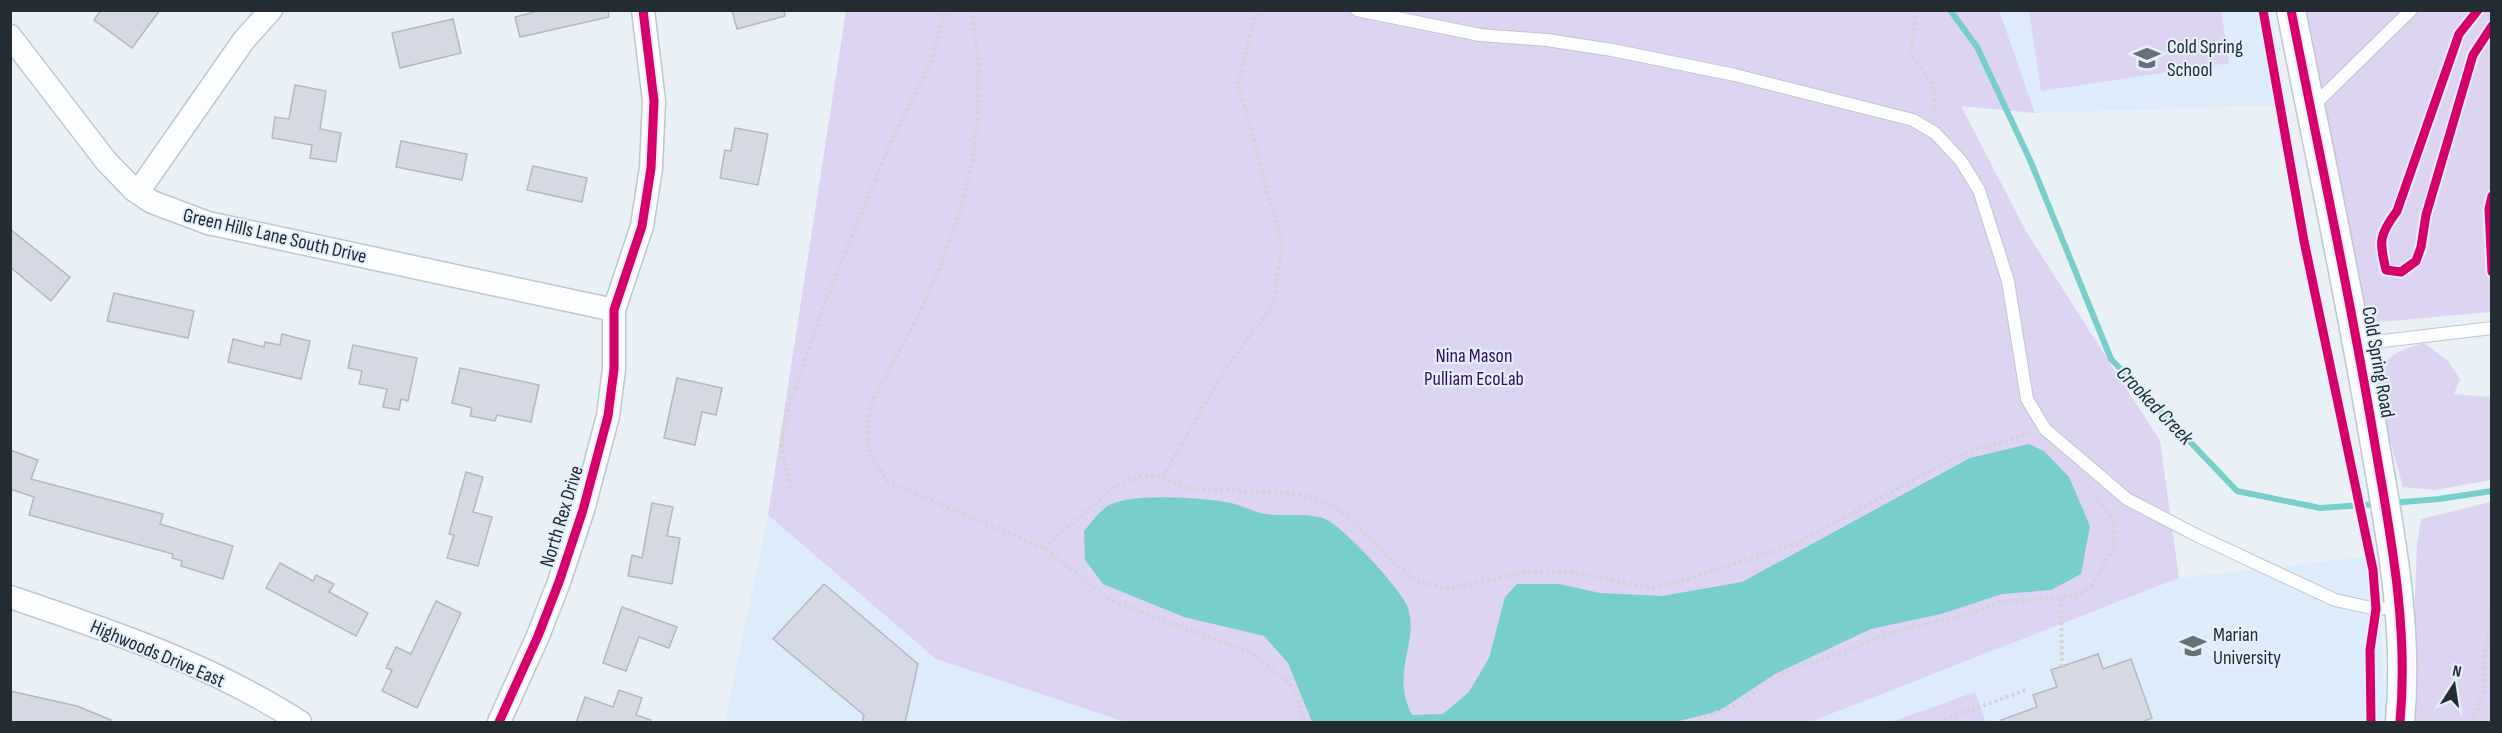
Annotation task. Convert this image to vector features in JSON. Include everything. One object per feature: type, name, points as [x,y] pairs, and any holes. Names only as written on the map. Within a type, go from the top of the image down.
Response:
[{"type":"street","points":[[138,192],[244,40],[271,10]]},
{"type":"street","name":"North Rex Drive","points":[[499,723],[538,636],[559,582],[599,454],[612,387],[614,310],[642,226],[651,168],[653,82],[643,10]]},
{"type":"street","name":"Cold Spring Road","points":[[2291,10],[2358,344],[2396,568],[2402,653],[2400,723]]},
{"type":"street","name":"Green Hills Lane South Drive","points":[[10,36],[106,161],[138,192],[152,201],[208,224],[614,310]]},
{"type":"street","name":"Highwoods Drive East","points":[[10,597],[118,633],[172,654],[243,689],[300,723]]},
{"type":"lane","points":[[1357,10],[1480,35],[1547,40],[1612,50],[1735,75],[1913,120],[1930,130],[1961,161],[1979,190],[2008,282],[2027,399],[2045,429],[2127,499],[2196,536],[2335,600],[2376,609],[2400,607]]},
{"type":"lane","points":[[2310,108],[2411,10]]},
{"type":"lane","points":[[2358,344],[2492,328]]},
{"type":"path","points":[[791,488],[781,447],[788,409],[826,300],[889,146],[931,61],[946,10]]},
{"type":"path","points":[[972,10],[979,65],[978,112],[973,158],[960,212],[943,259],[920,312],[873,399],[867,426],[870,454],[888,482],[1044,548],[1110,600],[1251,653],[1287,681],[1297,694],[1305,723]]},
{"type":"path","points":[[1163,477],[1224,371],[1273,305],[1282,245],[1238,83],[1257,10]]},
{"type":"path","points":[[1916,13],[1911,56],[1913,61],[1927,73],[1933,88],[1935,106],[1930,130]]},
{"type":"path","points":[[1044,548],[1116,486],[1143,475],[1163,477],[1186,488],[1300,494],[1330,504],[1354,522],[1393,563],[1419,582],[1448,589],[1530,571],[1570,572],[1651,588],[1684,580],[1794,544],[1959,455],[2045,429]]},
{"type":"path","points":[[1693,723],[1741,703],[1763,684],[1796,667],[1836,655],[1882,635],[1972,614],[1999,602],[2061,598],[2081,594],[2092,585],[2114,548],[2115,523],[2087,485]]},
{"type":"path","points":[[2061,598],[2062,666]]},
{"type":"path","points":[[2472,723],[2483,693],[2486,644],[2492,611]]},
{"type":"path","points":[[1938,723],[2026,690]]},
{"type":"shaded area","name":"Cold Spring School","points":[[1999,11],[2271,11],[2287,105],[2035,113]]},
{"type":"shaded area","points":[[768,515],[936,659],[1125,722],[725,722]]},
{"type":"shaded area","name":"Marian University","points":[[2376,556],[2386,713],[2384,722],[1806,722],[2179,578]]},
{"type":"green space","name":"Nina Mason Pulliam EcoLab","points":[[1999,10],[2035,113],[1961,106],[2027,233],[2160,441],[2179,578],[1810,722],[1125,722],[936,659],[768,515],[846,11]]},
{"type":"green space","points":[[2029,11],[2221,11],[2229,63],[2041,91]]},
{"type":"green space","points":[[2307,11],[2491,11],[2491,312],[2368,323]]},
{"type":"green space","points":[[2424,343],[2448,361],[2460,379],[2454,394],[2491,397],[2491,480],[2435,490],[2403,487],[2390,440],[2384,437],[2378,402],[2377,376],[2381,366],[2390,357]]},
{"type":"green space","points":[[2491,502],[2491,722],[2410,722],[2417,545],[2421,519]]},
{"type":"green space","points":[[1975,692],[1986,722],[1891,722]]},
{"type":"water","points":[[2029,444],[2044,451],[2069,477],[2090,526],[2081,574],[2051,590],[2002,594],[1941,614],[1871,629],[1775,674],[1719,711],[1675,722],[1312,722],[1288,663],[1264,636],[1184,617],[1103,584],[1085,560],[1084,531],[1105,508],[1130,499],[1166,497],[1204,499],[1231,503],[1266,514],[1325,519],[1344,533],[1371,559],[1408,608],[1410,634],[1404,685],[1412,715],[1443,714],[1469,692],[1489,658],[1505,597],[1517,584],[1559,584],[1600,593],[1662,596],[1742,582],[1970,458]]},
{"type":"building","points":[[101,10],[160,10],[132,48],[94,20]]},
{"type":"building","points":[[542,10],[608,10],[609,17],[520,37],[515,17]]},
{"type":"building","points":[[732,10],[784,10],[785,16],[737,29]]},
{"type":"building","points":[[453,19],[461,53],[400,68],[392,33]]},
{"type":"building","points":[[295,85],[326,91],[320,129],[341,133],[336,162],[310,158],[312,145],[272,138],[275,117],[289,119]]},
{"type":"building","points":[[735,128],[768,134],[758,185],[720,178],[725,150],[731,151]]},
{"type":"building","points":[[401,141],[467,154],[462,180],[396,167]]},
{"type":"building","points":[[533,166],[587,178],[582,202],[527,190]]},
{"type":"building","points":[[10,229],[70,277],[51,301],[10,267]]},
{"type":"building","points":[[114,293],[194,311],[188,338],[107,321]]},
{"type":"building","points":[[282,334],[310,341],[301,379],[228,362],[233,339],[264,347],[265,342],[280,345]]},
{"type":"building","points":[[353,345],[417,358],[408,401],[401,399],[399,410],[383,407],[387,389],[359,384],[362,371],[348,368]]},
{"type":"building","points":[[460,368],[539,385],[531,422],[497,415],[495,421],[470,416],[472,408],[452,403]]},
{"type":"building","points":[[677,378],[722,388],[716,415],[702,412],[695,445],[664,438]]},
{"type":"building","points":[[10,450],[38,460],[31,479],[163,514],[160,524],[233,546],[223,579],[181,566],[182,561],[172,558],[173,554],[29,515],[34,497],[10,489]]},
{"type":"building","points":[[466,472],[483,477],[473,512],[492,517],[478,566],[447,558],[454,535],[449,534]]},
{"type":"building","points":[[652,503],[673,507],[667,536],[680,538],[672,584],[628,576],[632,555],[642,558]]},
{"type":"building","points":[[280,563],[313,581],[316,575],[334,584],[329,592],[368,613],[356,636],[266,588]]},
{"type":"building","points":[[824,584],[918,664],[905,723],[862,723],[864,715],[773,639]]},
{"type":"building","points":[[436,601],[461,613],[417,708],[382,691],[392,670],[386,668],[396,647],[411,654]]},
{"type":"building","points":[[622,607],[677,627],[669,648],[639,637],[626,671],[603,663]]},
{"type":"building","points":[[2098,654],[2103,669],[2131,659],[2152,718],[2140,723],[2001,723],[2001,720],[2037,707],[2033,695],[2057,687],[2051,670]]},
{"type":"building","points":[[619,690],[642,698],[636,715],[651,720],[650,723],[576,723],[585,697],[613,707]]},
{"type":"building","points":[[10,691],[77,706],[111,720],[110,723],[10,723]]},
{"type":"waterway","name":"Crooked Creek","points":[[1950,10],[1977,47],[2030,160],[2111,359],[2237,491],[2320,508],[2378,504]]},
{"type":"waterway","name":"Crooked Creek","points":[[2391,503],[2492,491]]},
{"type":"cycle path","points":[[499,722],[538,636],[559,582],[583,510],[608,416],[614,369],[614,310],[642,226],[651,168],[654,101],[643,10]]},
{"type":"cycle path","points":[[2263,10],[2304,241],[2373,570],[2376,609],[2370,650],[2371,722]]},
{"type":"cycle path","points":[[2291,10],[2355,331],[2392,545],[2402,650],[2400,722]]},
{"type":"cycle path","points":[[2478,10],[2459,34],[2397,211],[2384,233],[2382,252],[2386,270],[2401,272],[2416,261],[2421,247],[2426,215],[2473,55],[2492,26]]},
{"type":"cycle path","points":[[2492,196],[2489,209],[2492,272]]},
{"type":"place","name":"Cold Spring School","points":[[2147,58]]},
{"type":"place","name":"Marian University","points":[[2193,646]]}]
